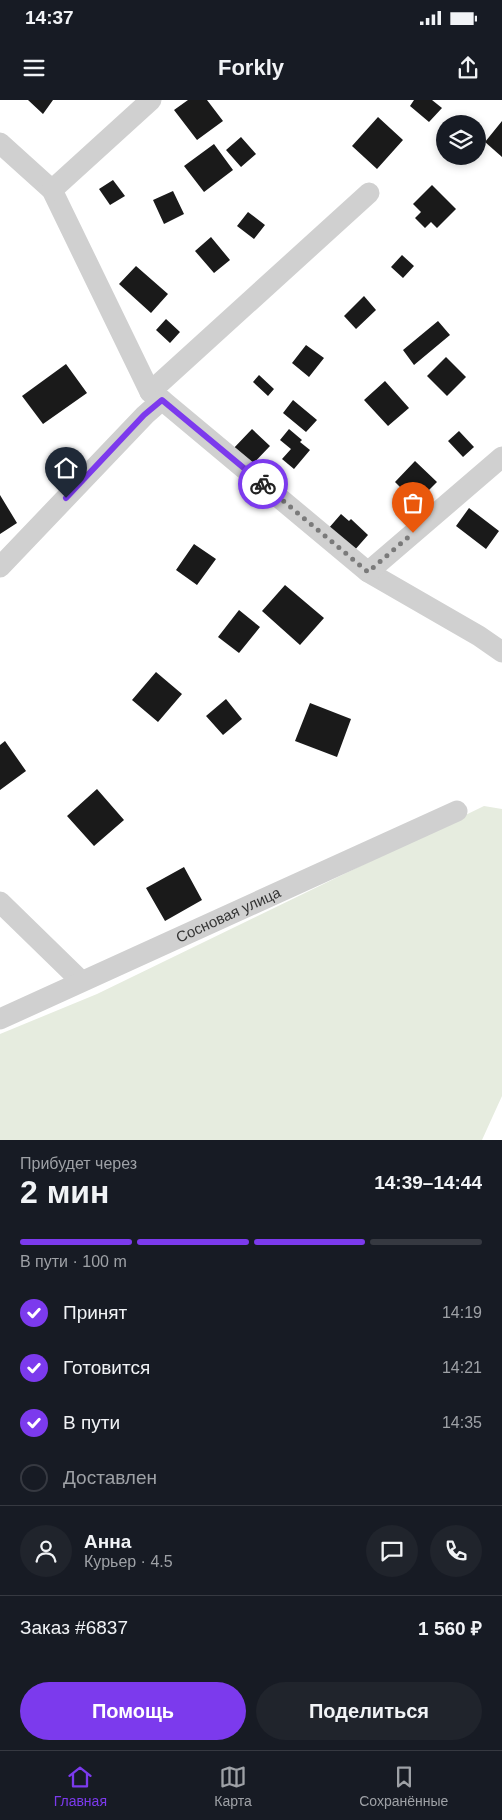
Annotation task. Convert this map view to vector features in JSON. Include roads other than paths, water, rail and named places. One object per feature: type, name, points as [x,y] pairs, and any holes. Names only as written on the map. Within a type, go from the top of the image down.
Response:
[{"type":"street","points":[[52,190],[151,100]]},
{"type":"street","points":[[0,143],[52,190],[156,396],[368,572],[479,636],[502,652]]},
{"type":"street","points":[[0,566],[144,415],[156,396],[369,193]]},
{"type":"street","points":[[368,572],[502,457]]},
{"type":"street","name":"Сосновая улица","points":[[0,1019],[457,811]]},
{"type":"street","points":[[0,902],[81,981]]}]
